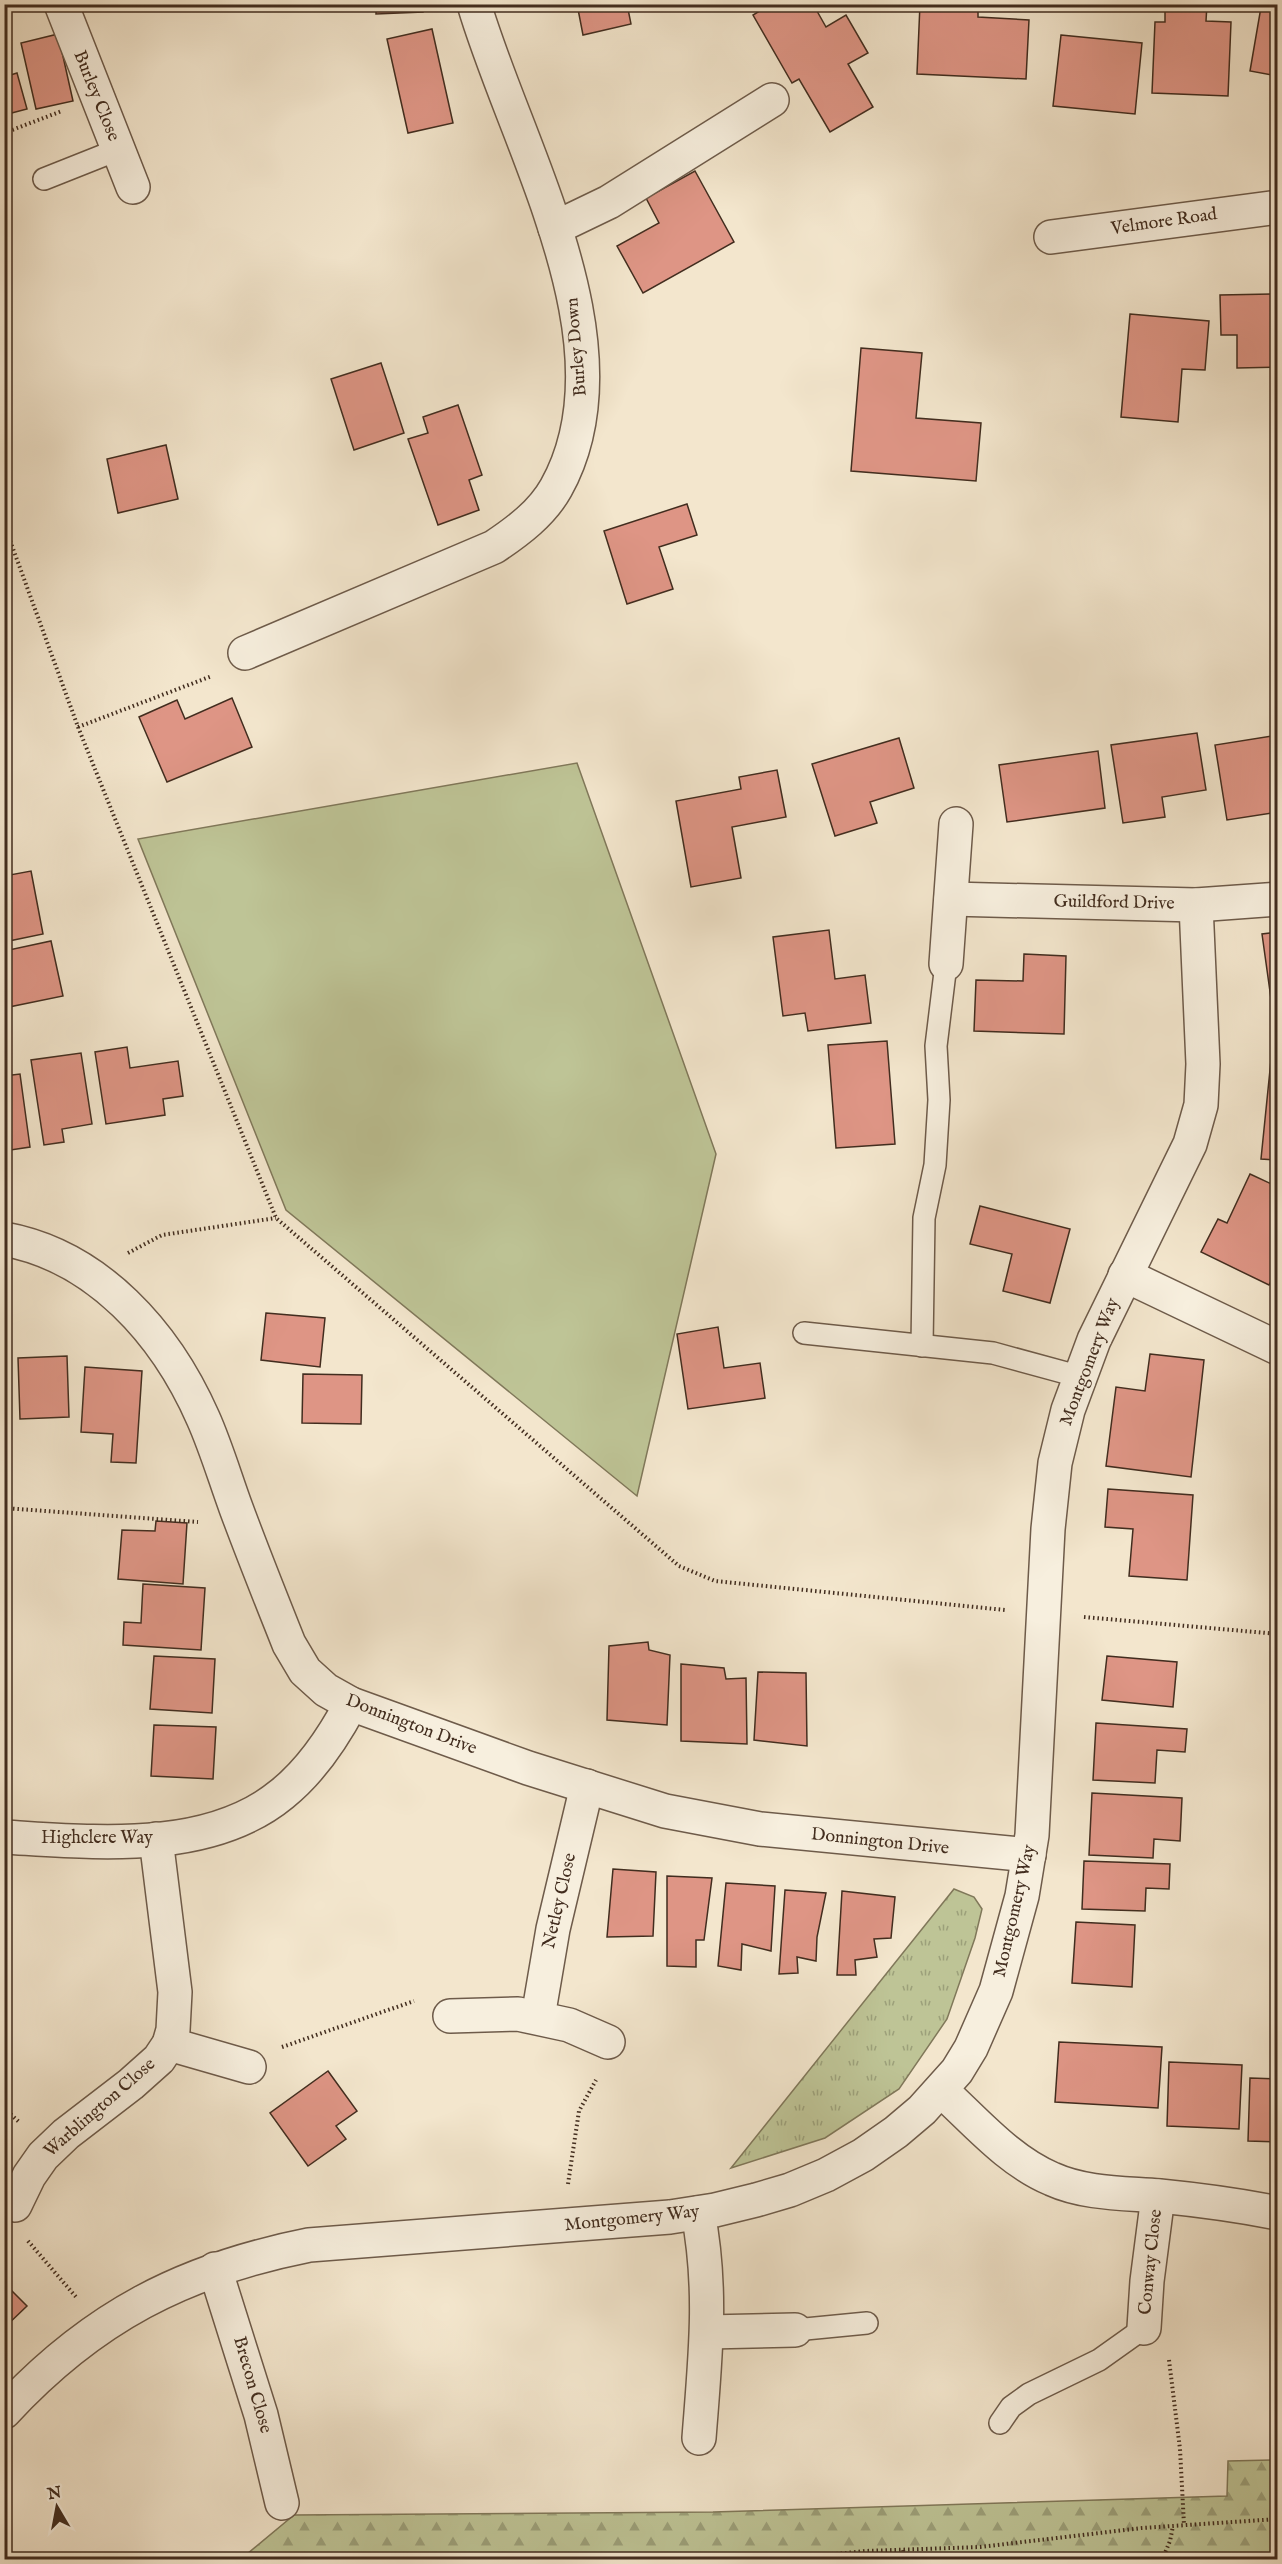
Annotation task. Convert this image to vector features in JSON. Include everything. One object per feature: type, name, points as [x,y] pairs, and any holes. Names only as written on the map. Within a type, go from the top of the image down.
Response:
[{"type":"street","name":"Burley Close","points":[[61,4],[96,98],[133,187]]},
{"type":"street","name":"Burley Down","points":[[245,653],[495,547],[520,530],[555,489],[568,463],[577,435],[582,405],[576,312],[564,254],[484,40],[474,4]]},
{"type":"street","points":[[555,228],[609,202],[772,100]]},
{"type":"street","name":"Velmore Road","points":[[1051,237],[1278,207]]},
{"type":"street","points":[[946,964],[956,824]]},
{"type":"street","name":"Guildford Drive","points":[[951,899],[1196,905],[1278,899]]},
{"type":"street","name":"Montgomery Way","points":[[4,2412],[53,2364],[101,2325],[159,2293],[215,2269],[269,2253],[309,2245],[698,2213],[790,2190],[826,2175],[863,2155],[896,2132],[942,2091],[971,2048],[996,1991],[1022,1896],[1032,1835],[1043,1614],[1055,1463],[1068,1410],[1125,1275],[1190,1144],[1201,1105],[1203,1064],[1196,905]]},
{"type":"street","name":"Donnington Drive","points":[[4,1239],[53,1252],[101,1282],[124,1301],[182,1377],[202,1417],[289,1644],[305,1671],[326,1690],[351,1704],[528,1768],[665,1811],[760,1829],[1029,1855]]},
{"type":"street","points":[[1125,1275],[1278,1348]]},
{"type":"street","name":"Highclere Way","points":[[4,1837],[105,1842],[185,1836],[225,1825],[281,1795],[324,1751],[351,1704]]},
{"type":"street","name":"Netley Close","points":[[537,2017],[555,1920],[587,1786]]},
{"type":"street","name":"Warblington Close","points":[[15,2205],[29,2176],[43,2156],[66,2134],[147,2071],[169,2044],[176,2013],[175,1992],[156,1839]]},
{"type":"street","points":[[450,2016],[518,2014],[537,2017],[568,2025],[608,2042]]},
{"type":"street","name":"Warblington Close","points":[[169,2044],[249,2067]]},
{"type":"street","name":"Conway Close","points":[[942,2091],[1006,2150],[1028,2167],[1052,2179],[1076,2187],[1221,2202],[1278,2213]]},
{"type":"street","name":"Conway Close","points":[[1144,2328],[1147,2281],[1158,2196]]},
{"type":"street","points":[[698,2213],[707,2268],[708,2332],[699,2438]]},
{"type":"street","name":"Brecon Close","points":[[215,2269],[261,2415],[282,2503]]},
{"type":"street","points":[[708,2332],[795,2330]]},
{"type":"lane","points":[[44,180],[117,150]]},
{"type":"lane","points":[[922,1346],[924,1218],[935,1165],[939,1100],[936,1046],[946,964]]},
{"type":"lane","points":[[804,1334],[993,1353],[1081,1377]]},
{"type":"lane","points":[[795,2330],[867,2323]]},
{"type":"lane","points":[[1000,2423],[1011,2407],[1029,2394],[1099,2360],[1144,2328]]},
{"type":"path","points":[[4,134],[96,98]]},
{"type":"path","points":[[4,524],[78,727],[276,1218],[679,1566],[715,1581],[1043,1614],[1278,1634]]},
{"type":"path","points":[[78,727],[249,661],[245,653]]},
{"type":"path","points":[[101,1282],[129,1252],[162,1235],[276,1218]]},
{"type":"path","points":[[4,1508],[243,1525]]},
{"type":"path","points":[[249,2067],[265,2053],[441,1992],[450,2016]]},
{"type":"path","points":[[561,2226],[579,2111],[601,2071],[608,2042]]},
{"type":"path","points":[[15,2205],[30,2222],[26,2238],[101,2325]]},
{"type":"path","points":[[1144,2328],[1168,2327],[1170,2371],[1180,2449],[1184,2525]]},
{"type":"path","points":[[778,2559],[865,2551],[980,2547],[1173,2526],[1278,2519]]},
{"type":"path","points":[[1162,2559],[1170,2541],[1173,2526]]},
{"type":"path","points":[[903,2550],[905,2559]]},
{"type":"path","points":[[505,2559],[523,2559]]},
{"type":"green space","points":[[577,763],[716,1154],[637,1496],[286,1210],[138,839]]},
{"type":"green space","points":[[954,1889],[974,1897],[982,1909],[975,1938],[947,2019],[899,2089],[825,2138],[731,2168]]},
{"type":"green space","points":[[1277,2460],[1277,2559],[241,2559],[294,2515],[713,2512],[1227,2496],[1228,2461]]},
{"type":"building","points":[[376,4],[423,4],[423,12],[376,14]]},
{"type":"building","points":[[577,4],[627,4],[631,24],[583,35]]},
{"type":"building","points":[[771,4],[813,4],[826,27],[846,15],[868,53],[848,64],[873,107],[830,132],[799,79],[792,83],[753,15]]},
{"type":"building","points":[[920,4],[978,4],[978,17],[1029,20],[1026,79],[917,74]]},
{"type":"building","points":[[1165,4],[1207,4],[1206,21],[1231,22],[1228,96],[1152,93],[1155,22],[1165,22]]},
{"type":"building","points":[[1261,7],[1278,10],[1278,76],[1250,71]]},
{"type":"building","points":[[432,29],[453,123],[408,133],[387,39]]},
{"type":"building","points":[[58,34],[73,101],[36,109],[21,43]]},
{"type":"building","points":[[1061,35],[1142,43],[1135,114],[1053,106]]},
{"type":"building","points":[[17,73],[27,109],[4,115],[4,77]]},
{"type":"building","points":[[695,171],[734,242],[643,293],[617,246],[659,223],[646,198]]},
{"type":"building","points":[[1278,294],[1278,367],[1237,368],[1237,335],[1221,335],[1220,295]]},
{"type":"building","points":[[1130,314],[1209,321],[1205,370],[1182,369],[1178,422],[1121,417]]},
{"type":"building","points":[[861,348],[922,353],[916,418],[981,423],[976,481],[851,471]]},
{"type":"building","points":[[381,363],[404,433],[354,450],[331,379]]},
{"type":"building","points":[[458,405],[482,475],[469,480],[479,510],[438,525],[408,439],[428,433],[423,417]]},
{"type":"building","points":[[166,445],[178,499],[118,513],[107,459]]},
{"type":"building","points":[[687,504],[697,535],[659,547],[673,589],[627,604],[604,531]]},
{"type":"building","points":[[232,698],[252,747],[167,782],[139,717],[177,700],[185,719]]},
{"type":"building","points":[[1197,733],[1206,790],[1162,797],[1165,817],[1123,823],[1111,745]]},
{"type":"building","points":[[1278,735],[1278,812],[1227,820],[1215,745]]},
{"type":"building","points":[[899,738],[914,788],[870,802],[877,823],[835,836],[812,764]]},
{"type":"building","points":[[1098,751],[1105,808],[1007,822],[999,765]]},
{"type":"building","points":[[777,770],[786,817],[732,827],[741,878],[691,887],[676,801],[741,789],[739,777]]},
{"type":"building","points":[[31,871],[43,934],[4,942],[4,876]]},
{"type":"building","points":[[829,930],[835,979],[865,975],[871,1023],[808,1031],[805,1013],[783,1016],[773,937]]},
{"type":"building","points":[[1278,932],[1278,1035],[1276,1035],[1262,934]]},
{"type":"building","points":[[51,941],[63,996],[4,1008],[4,951]]},
{"type":"building","points":[[1024,954],[1066,956],[1064,1034],[974,1031],[976,980],[1023,981]]},
{"type":"building","points":[[887,1041],[895,1144],[836,1148],[828,1045]]},
{"type":"building","points":[[127,1047],[130,1068],[178,1061],[183,1096],[163,1099],[165,1115],[106,1124],[95,1052]]},
{"type":"building","points":[[1272,1050],[1278,1051],[1278,1160],[1261,1159]]},
{"type":"building","points":[[81,1053],[92,1124],[62,1129],[64,1142],[44,1145],[31,1060]]},
{"type":"building","points":[[20,1074],[30,1147],[4,1151],[4,1076]]},
{"type":"building","points":[[1250,1174],[1278,1187],[1278,1268],[1269,1285],[1201,1252],[1218,1219],[1227,1223]]},
{"type":"building","points":[[980,1206],[1070,1229],[1050,1303],[1003,1291],[1012,1254],[970,1244]]},
{"type":"building","points":[[266,1313],[325,1318],[320,1367],[261,1360]]},
{"type":"building","points":[[718,1327],[724,1368],[760,1363],[765,1398],[688,1409],[677,1334]]},
{"type":"building","points":[[1150,1354],[1204,1360],[1191,1477],[1106,1466],[1116,1387],[1145,1391]]},
{"type":"building","points":[[67,1356],[69,1417],[20,1419],[18,1358]]},
{"type":"building","points":[[85,1367],[142,1371],[136,1463],[111,1462],[113,1434],[81,1432]]},
{"type":"building","points":[[303,1374],[362,1375],[361,1424],[302,1423]]},
{"type":"building","points":[[1108,1489],[1193,1495],[1187,1580],[1129,1576],[1133,1529],[1105,1527]]},
{"type":"building","points":[[156,1521],[187,1523],[183,1584],[118,1579],[122,1530],[155,1531]]},
{"type":"building","points":[[143,1584],[205,1588],[201,1650],[123,1645],[124,1622],[141,1623]]},
{"type":"building","points":[[648,1642],[649,1650],[670,1655],[667,1725],[607,1720],[609,1646]]},
{"type":"building","points":[[154,1656],[215,1659],[212,1713],[150,1709]]},
{"type":"building","points":[[1107,1656],[1177,1662],[1173,1707],[1102,1700]]},
{"type":"building","points":[[681,1664],[724,1668],[726,1679],[746,1678],[747,1744],[681,1741]]},
{"type":"building","points":[[758,1672],[806,1673],[807,1746],[754,1740]]},
{"type":"building","points":[[1096,1723],[1187,1729],[1185,1752],[1157,1750],[1155,1783],[1093,1780]]},
{"type":"building","points":[[154,1725],[216,1727],[213,1779],[151,1776]]},
{"type":"building","points":[[1092,1793],[1182,1798],[1180,1841],[1154,1839],[1153,1858],[1089,1855]]},
{"type":"building","points":[[1084,1861],[1170,1864],[1169,1889],[1146,1888],[1145,1911],[1082,1909]]},
{"type":"building","points":[[613,1869],[656,1872],[653,1936],[607,1937]]},
{"type":"building","points":[[667,1876],[712,1878],[704,1940],[696,1940],[696,1967],[667,1966]]},
{"type":"building","points":[[726,1883],[775,1886],[771,1951],[742,1944],[741,1970],[718,1966]]},
{"type":"building","points":[[785,1890],[826,1893],[817,1937],[816,1961],[797,1957],[798,1973],[779,1974]]},
{"type":"building","points":[[842,1891],[895,1897],[891,1938],[874,1939],[877,1957],[855,1960],[856,1975],[837,1975]]},
{"type":"building","points":[[1076,1922],[1135,1925],[1132,1987],[1072,1983]]},
{"type":"building","points":[[1059,2042],[1162,2047],[1158,2108],[1055,2102]]},
{"type":"building","points":[[1169,2062],[1242,2065],[1239,2129],[1167,2126]]},
{"type":"building","points":[[328,2071],[357,2111],[336,2126],[346,2139],[308,2166],[270,2113]]},
{"type":"building","points":[[1250,2078],[1278,2079],[1278,2142],[1248,2141]]},
{"type":"building","points":[[4,2283],[27,2306],[4,2328]]}]
